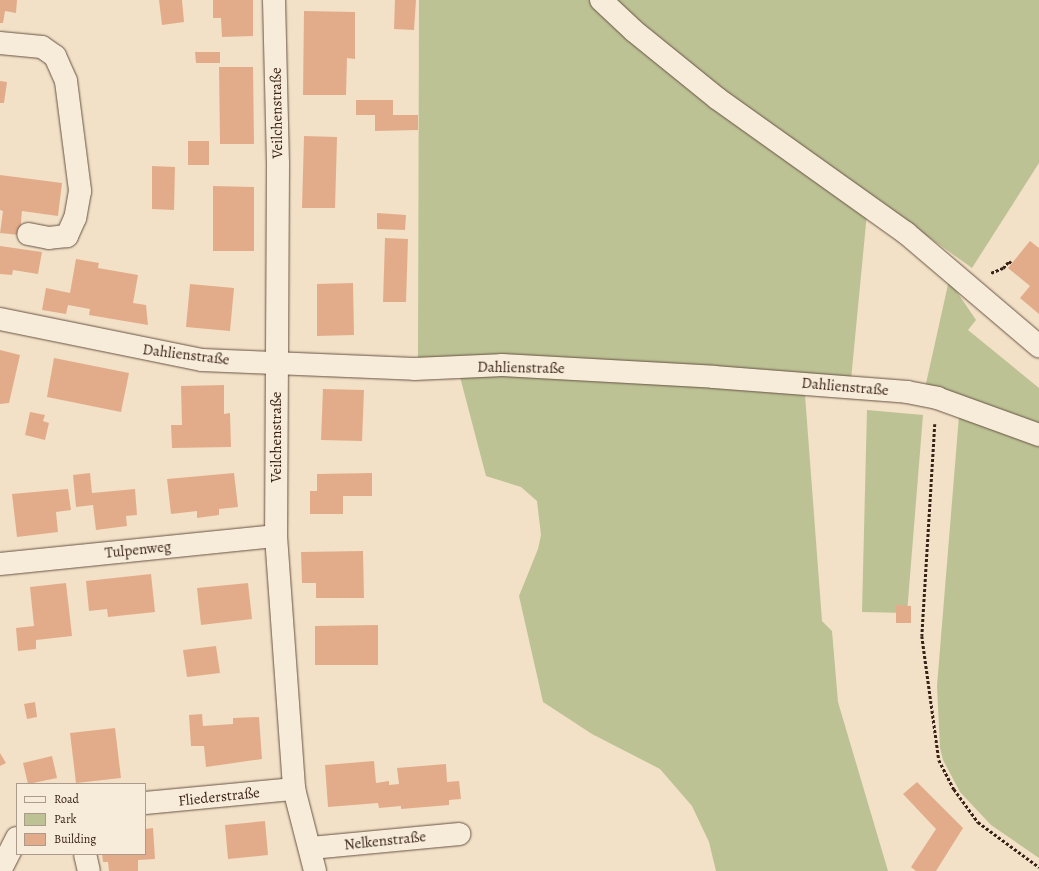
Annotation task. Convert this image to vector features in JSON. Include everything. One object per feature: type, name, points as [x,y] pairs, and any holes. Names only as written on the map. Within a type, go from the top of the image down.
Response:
[{"type":"street","name":"Veilchenstraße","points":[[274,0],[277,363],[276,536],[294,789],[311,848],[315,871]]},
{"type":"street","points":[[601,0],[634,31],[718,99],[906,233],[1039,346]]},
{"type":"street","points":[[0,43],[42,47],[55,56],[66,81],[80,191],[75,218],[67,236],[49,238],[28,234]]},
{"type":"street","name":"Dahlienstraße","points":[[0,319],[202,360],[414,369],[502,366],[698,376],[907,392],[937,398],[1039,435]]},
{"type":"street","name":"Tulpenweg","points":[[0,564],[276,536]]},
{"type":"street","name":"Fliederstraße","points":[[146,803],[294,789]]},
{"type":"street","name":"Nelkenstraße","points":[[311,848],[459,834]]},
{"type":"street","points":[[0,871],[16,840]]},
{"type":"street","points":[[85,855],[89,871]]},
{"type":"path","points":[[988,274],[1003,268],[1009,261],[1012,264]]},
{"type":"path","points":[[937,398],[922,636],[939,760],[954,789],[978,822],[1039,867]]},
{"type":"green space","points":[[419,0],[589,0],[642,51],[867,213],[851,380],[418,358]]},
{"type":"green space","points":[[615,0],[1039,0],[1039,163],[972,268],[699,73]]},
{"type":"green space","points":[[949,280],[976,320],[968,330],[1039,388],[1039,429],[925,388]]},
{"type":"green space","points":[[459,373],[654,380],[805,395],[822,621],[832,631],[838,702],[888,871],[716,871],[709,842],[692,806],[660,769],[592,734],[543,702],[519,596],[538,549],[541,535],[537,501],[521,487],[486,476]]},
{"type":"green space","points":[[867,410],[923,415],[907,613],[862,612]]},
{"type":"green space","points":[[959,416],[1039,446],[1039,858],[991,825],[960,792],[943,760],[940,748],[937,686]]},
{"type":"building","points":[[0,0],[17,0],[16,13],[5,11],[3,23],[0,23]]},
{"type":"building","points":[[159,0],[182,0],[184,22],[162,25]]},
{"type":"building","points":[[213,0],[253,0],[253,36],[222,37],[221,18],[213,18]]},
{"type":"building","points":[[395,0],[416,0],[414,30],[394,29]]},
{"type":"building","points":[[304,11],[355,12],[355,59],[347,58],[346,95],[303,95]]},
{"type":"building","points":[[195,52],[220,52],[220,63],[196,63]]},
{"type":"building","points":[[219,67],[253,67],[254,144],[220,144]]},
{"type":"building","points":[[0,81],[7,82],[4,103],[0,103]]},
{"type":"building","points":[[356,100],[393,100],[393,115],[418,115],[418,130],[375,131],[375,115],[356,115]]},
{"type":"building","points":[[304,136],[337,137],[335,208],[302,208]]},
{"type":"building","points":[[188,141],[209,141],[209,165],[188,165]]},
{"type":"building","points":[[152,166],[175,167],[174,210],[152,209]]},
{"type":"building","points":[[0,175],[62,183],[58,216],[22,211],[20,235],[0,233],[3,211],[0,210]]},
{"type":"building","points":[[213,186],[254,187],[254,251],[213,251]]},
{"type":"building","points":[[377,213],[406,215],[405,230],[377,229]]},
{"type":"building","points":[[385,238],[408,239],[406,302],[383,302]]},
{"type":"building","points":[[1030,241],[1039,248],[1039,314],[1020,298],[1030,286],[1008,268]]},
{"type":"building","points":[[0,246],[42,252],[38,274],[13,270],[12,275],[0,274]]},
{"type":"building","points":[[76,259],[99,263],[98,268],[138,275],[133,303],[146,305],[148,325],[89,315],[90,309],[68,305],[66,314],[42,310],[46,288],[70,293]]},
{"type":"building","points":[[353,283],[354,335],[317,336],[317,284]]},
{"type":"building","points":[[190,284],[234,288],[230,331],[186,327]]},
{"type":"building","points":[[0,350],[20,355],[9,403],[0,404]]},
{"type":"building","points":[[54,358],[129,373],[121,412],[47,397]]},
{"type":"building","points":[[224,385],[224,414],[230,413],[231,447],[172,448],[171,425],[182,425],[181,386]]},
{"type":"building","points":[[323,389],[364,390],[362,441],[321,440]]},
{"type":"building","points":[[30,412],[45,415],[43,421],[49,423],[45,440],[25,435]]},
{"type":"building","points":[[90,473],[92,493],[135,489],[137,515],[126,516],[127,526],[96,530],[93,505],[76,507],[73,475]]},
{"type":"building","points":[[234,473],[238,507],[219,509],[219,515],[197,518],[197,511],[171,514],[167,479]]},
{"type":"building","points":[[372,473],[372,496],[343,496],[343,514],[310,514],[310,491],[317,491],[317,474]]},
{"type":"building","points":[[68,489],[71,510],[56,512],[58,532],[17,537],[12,494]]},
{"type":"building","points":[[363,551],[364,598],[316,598],[316,583],[302,583],[301,552]]},
{"type":"building","points":[[151,574],[155,612],[108,617],[107,609],[89,611],[86,581]]},
{"type":"building","points":[[66,583],[72,636],[36,640],[36,649],[18,651],[16,628],[34,626],[30,587]]},
{"type":"building","points":[[248,583],[252,619],[201,625],[197,588]]},
{"type":"building","points":[[896,605],[911,606],[911,623],[896,623]]},
{"type":"building","points":[[378,625],[378,665],[315,665],[315,626]]},
{"type":"building","points":[[216,646],[220,673],[187,677],[183,650]]},
{"type":"building","points":[[35,702],[37,717],[27,719],[24,704]]},
{"type":"building","points":[[202,714],[203,726],[233,724],[233,718],[259,717],[262,759],[206,767],[204,746],[191,746],[189,715]]},
{"type":"building","points":[[115,728],[121,778],[76,783],[70,733]]},
{"type":"building","points":[[0,753],[6,763],[0,766]]},
{"type":"building","points":[[52,756],[57,778],[28,783],[23,763]]},
{"type":"building","points":[[374,761],[376,783],[389,781],[389,785],[399,784],[397,768],[446,764],[447,782],[459,781],[461,799],[449,800],[449,805],[401,809],[401,806],[379,808],[378,803],[328,807],[325,765]]},
{"type":"building","points":[[917,782],[963,828],[936,871],[916,871],[911,867],[936,829],[903,794]]},
{"type":"building","points":[[265,821],[268,855],[228,859],[225,825]]},
{"type":"building","points":[[153,828],[155,859],[138,860],[138,871],[109,871],[108,862],[103,862],[102,855],[146,855],[146,829]]}]
